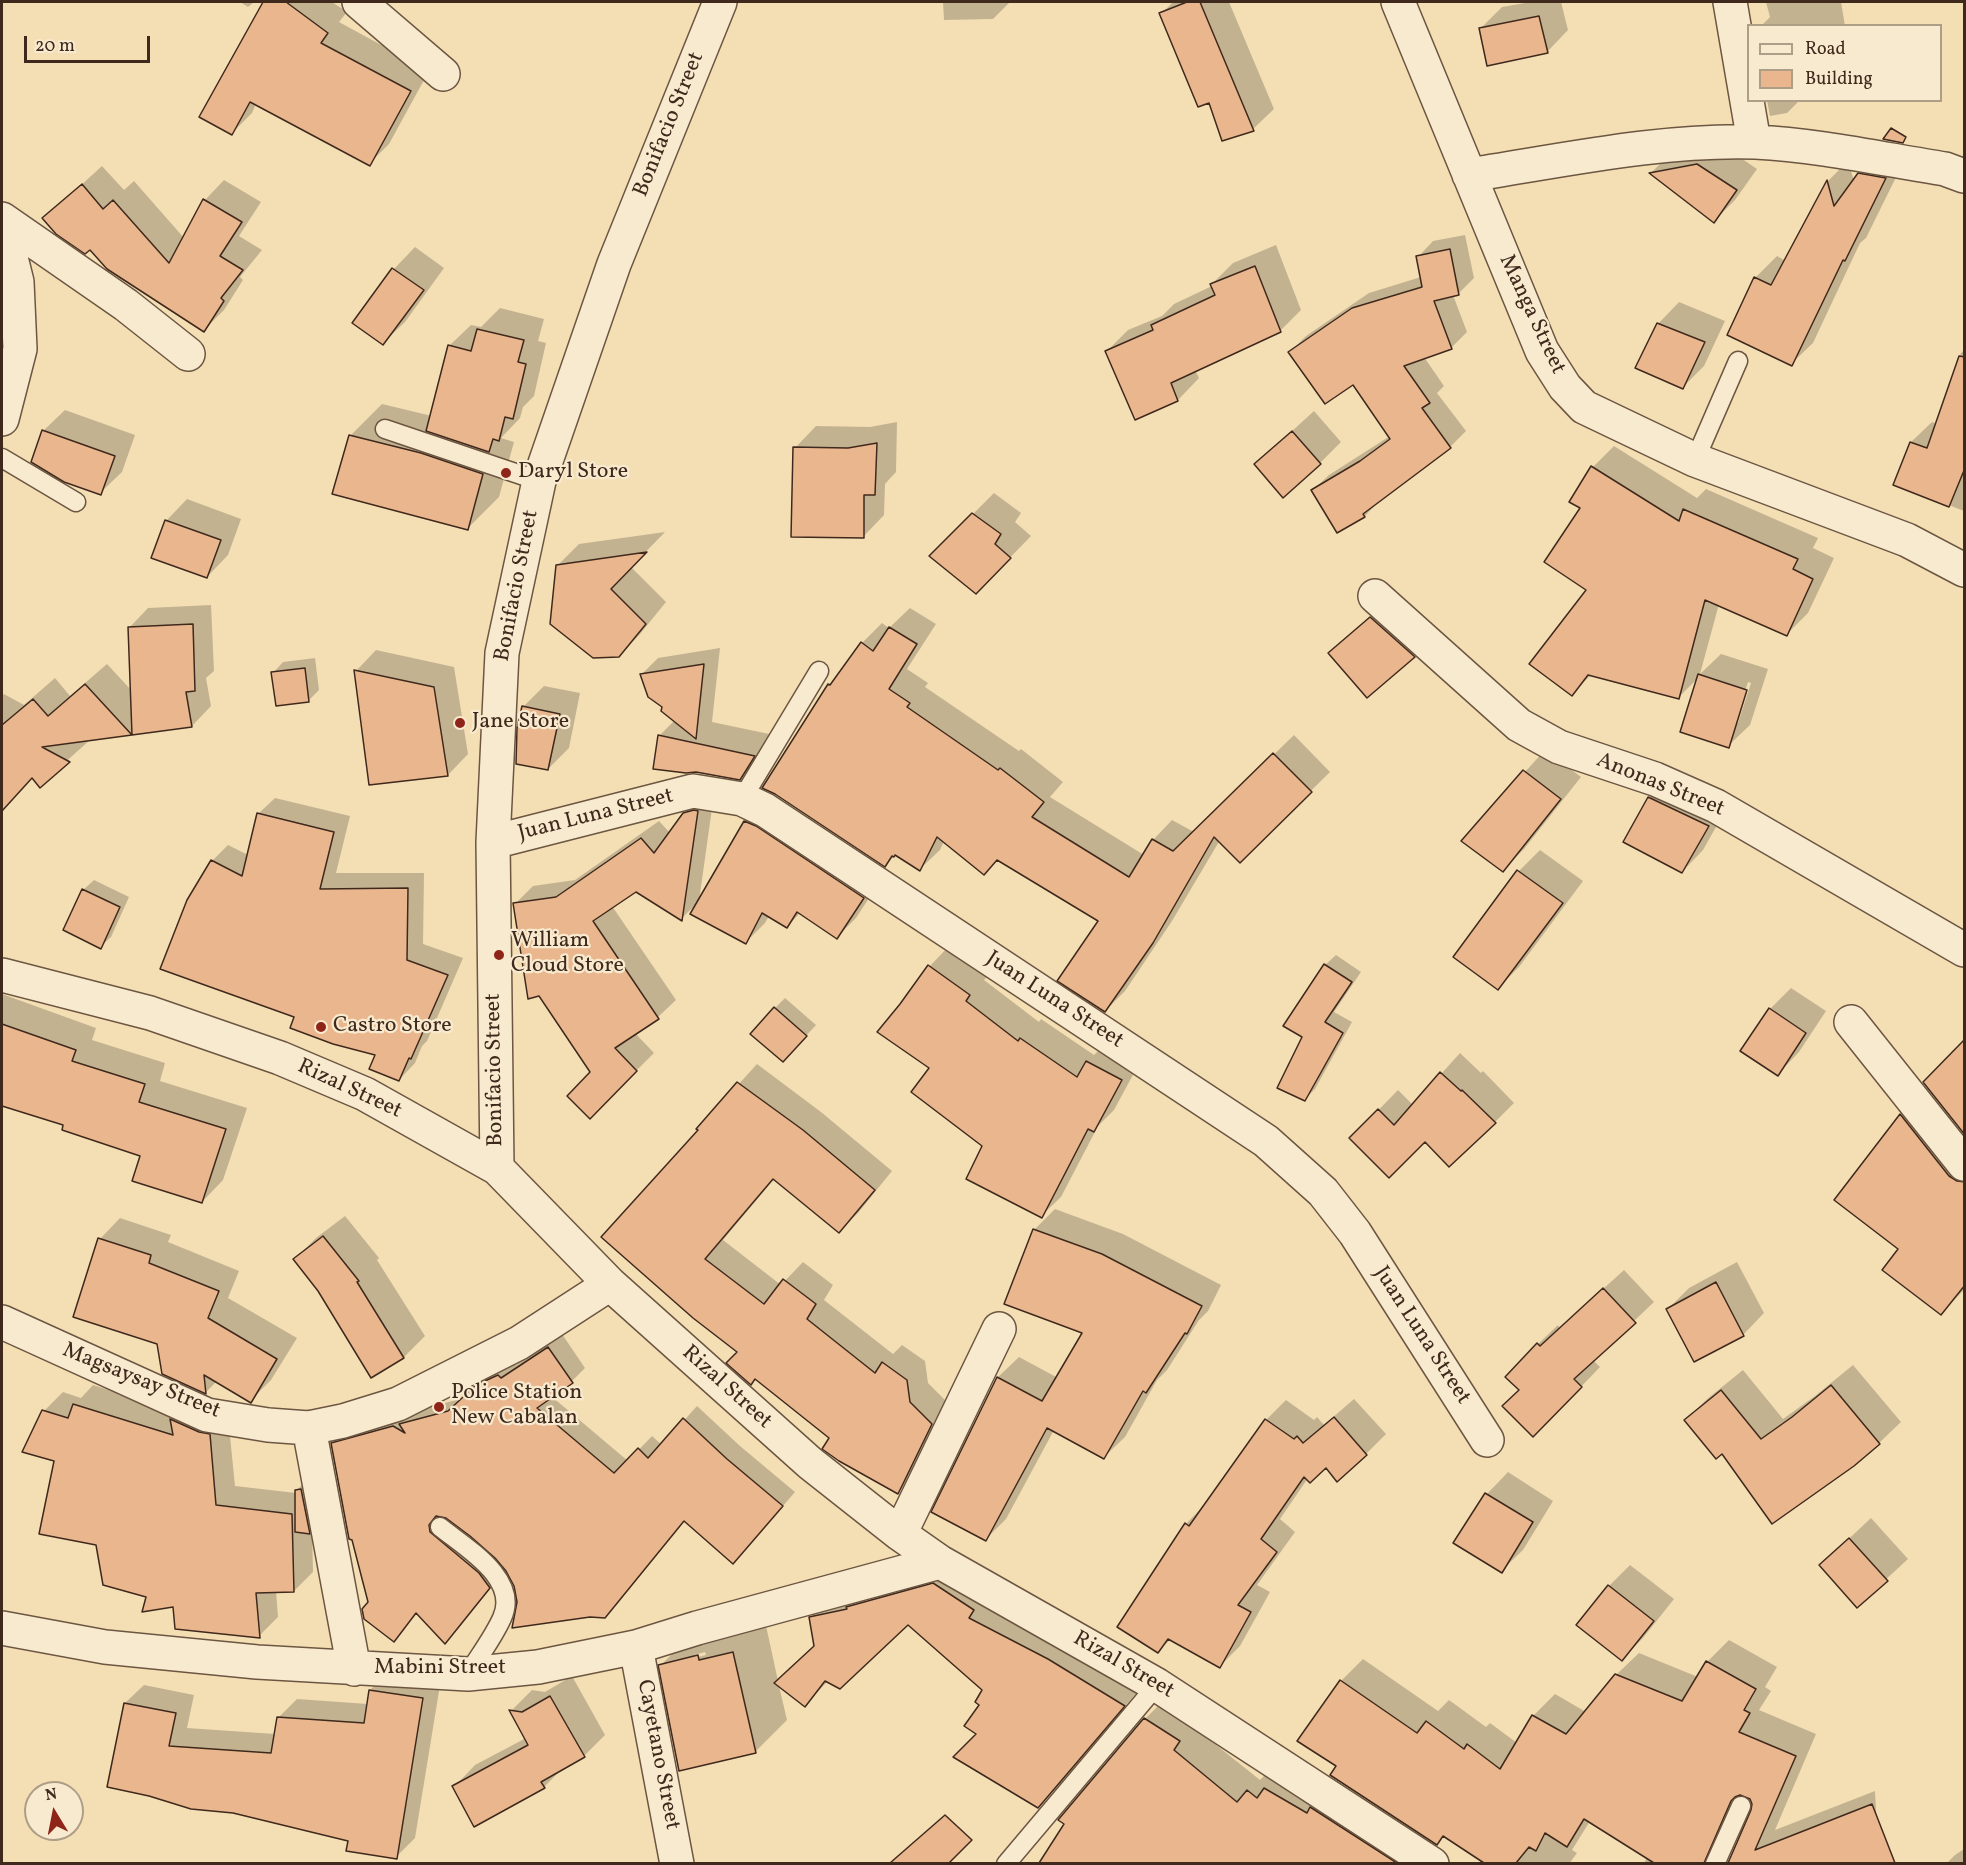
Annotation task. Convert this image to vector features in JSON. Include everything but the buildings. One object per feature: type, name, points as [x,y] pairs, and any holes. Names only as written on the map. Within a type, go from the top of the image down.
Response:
[{"type":"street","points":[[359,2],[443,74]]},
{"type":"street","name":"Bonifacio Street","points":[[497,1168],[493,842],[502,653],[539,481],[614,264],[720,2]]},
{"type":"street","name":"Manga Street","points":[[1398,2],[1542,351],[1565,387],[1584,407],[1695,460],[1907,540],[1965,570]]},
{"type":"street","points":[[1730,2],[1747,101]]},
{"type":"street","points":[[1747,102],[1754,142]]},
{"type":"street","points":[[1469,175],[1669,145],[1754,142],[1806,147],[1945,169],[1965,176]]},
{"type":"street","points":[[2,220],[126,305],[188,354]]},
{"type":"street","points":[[2,220],[17,282],[20,349],[2,419]]},
{"type":"street","name":"Anonas Street","points":[[1375,596],[1519,725],[1559,747],[1656,779],[1716,806],[1965,950]]},
{"type":"street","name":"Juan Luna Street","points":[[493,842],[693,791],[742,799],[775,817],[1266,1141],[1323,1192],[1355,1233],[1487,1440]]},
{"type":"street","name":"Rizal Street","points":[[2,975],[150,1013],[280,1058],[365,1094],[497,1168],[610,1284],[810,1463],[900,1534],[940,1562],[1157,1684],[1432,1863]]},
{"type":"street","points":[[1851,1022],[1965,1164]]},
{"type":"street","name":"Magsaysay Street","points":[[2,1322],[207,1415],[268,1425],[309,1428],[343,1421],[398,1404],[519,1343],[610,1284]]},
{"type":"street","points":[[900,1534],[999,1329]]},
{"type":"street","points":[[309,1428],[354,1669]]},
{"type":"street","name":"Mabini Street","points":[[2,1628],[105,1647],[257,1662],[468,1674],[538,1667],[636,1647],[697,1628],[940,1562]]},
{"type":"street","name":"Cayetano Street","points":[[636,1647],[677,1863]]},
{"type":"lane","points":[[1695,460],[1738,361]]},
{"type":"lane","points":[[384,429],[539,481]]},
{"type":"lane","points":[[2,458],[76,502]]},
{"type":"lane","points":[[742,799],[819,671]]},
{"type":"lane","points":[[440,1527],[495,1572],[505,1592],[503,1617],[468,1674]]},
{"type":"lane","points":[[1006,1863],[1157,1684]]},
{"type":"lane","points":[[1715,1863],[1741,1806]]},
{"type":"place","name":"Daryl Store","points":[[506,473]]},
{"type":"place","name":"Jane Store","points":[[460,723]]},
{"type":"place","name":"William Cloud Store","points":[[499,955]]},
{"type":"place","name":"Castro Store","points":[[321,1027]]},
{"type":"place","name":"Police Station New Cabalan","points":[[439,1407]]}]
